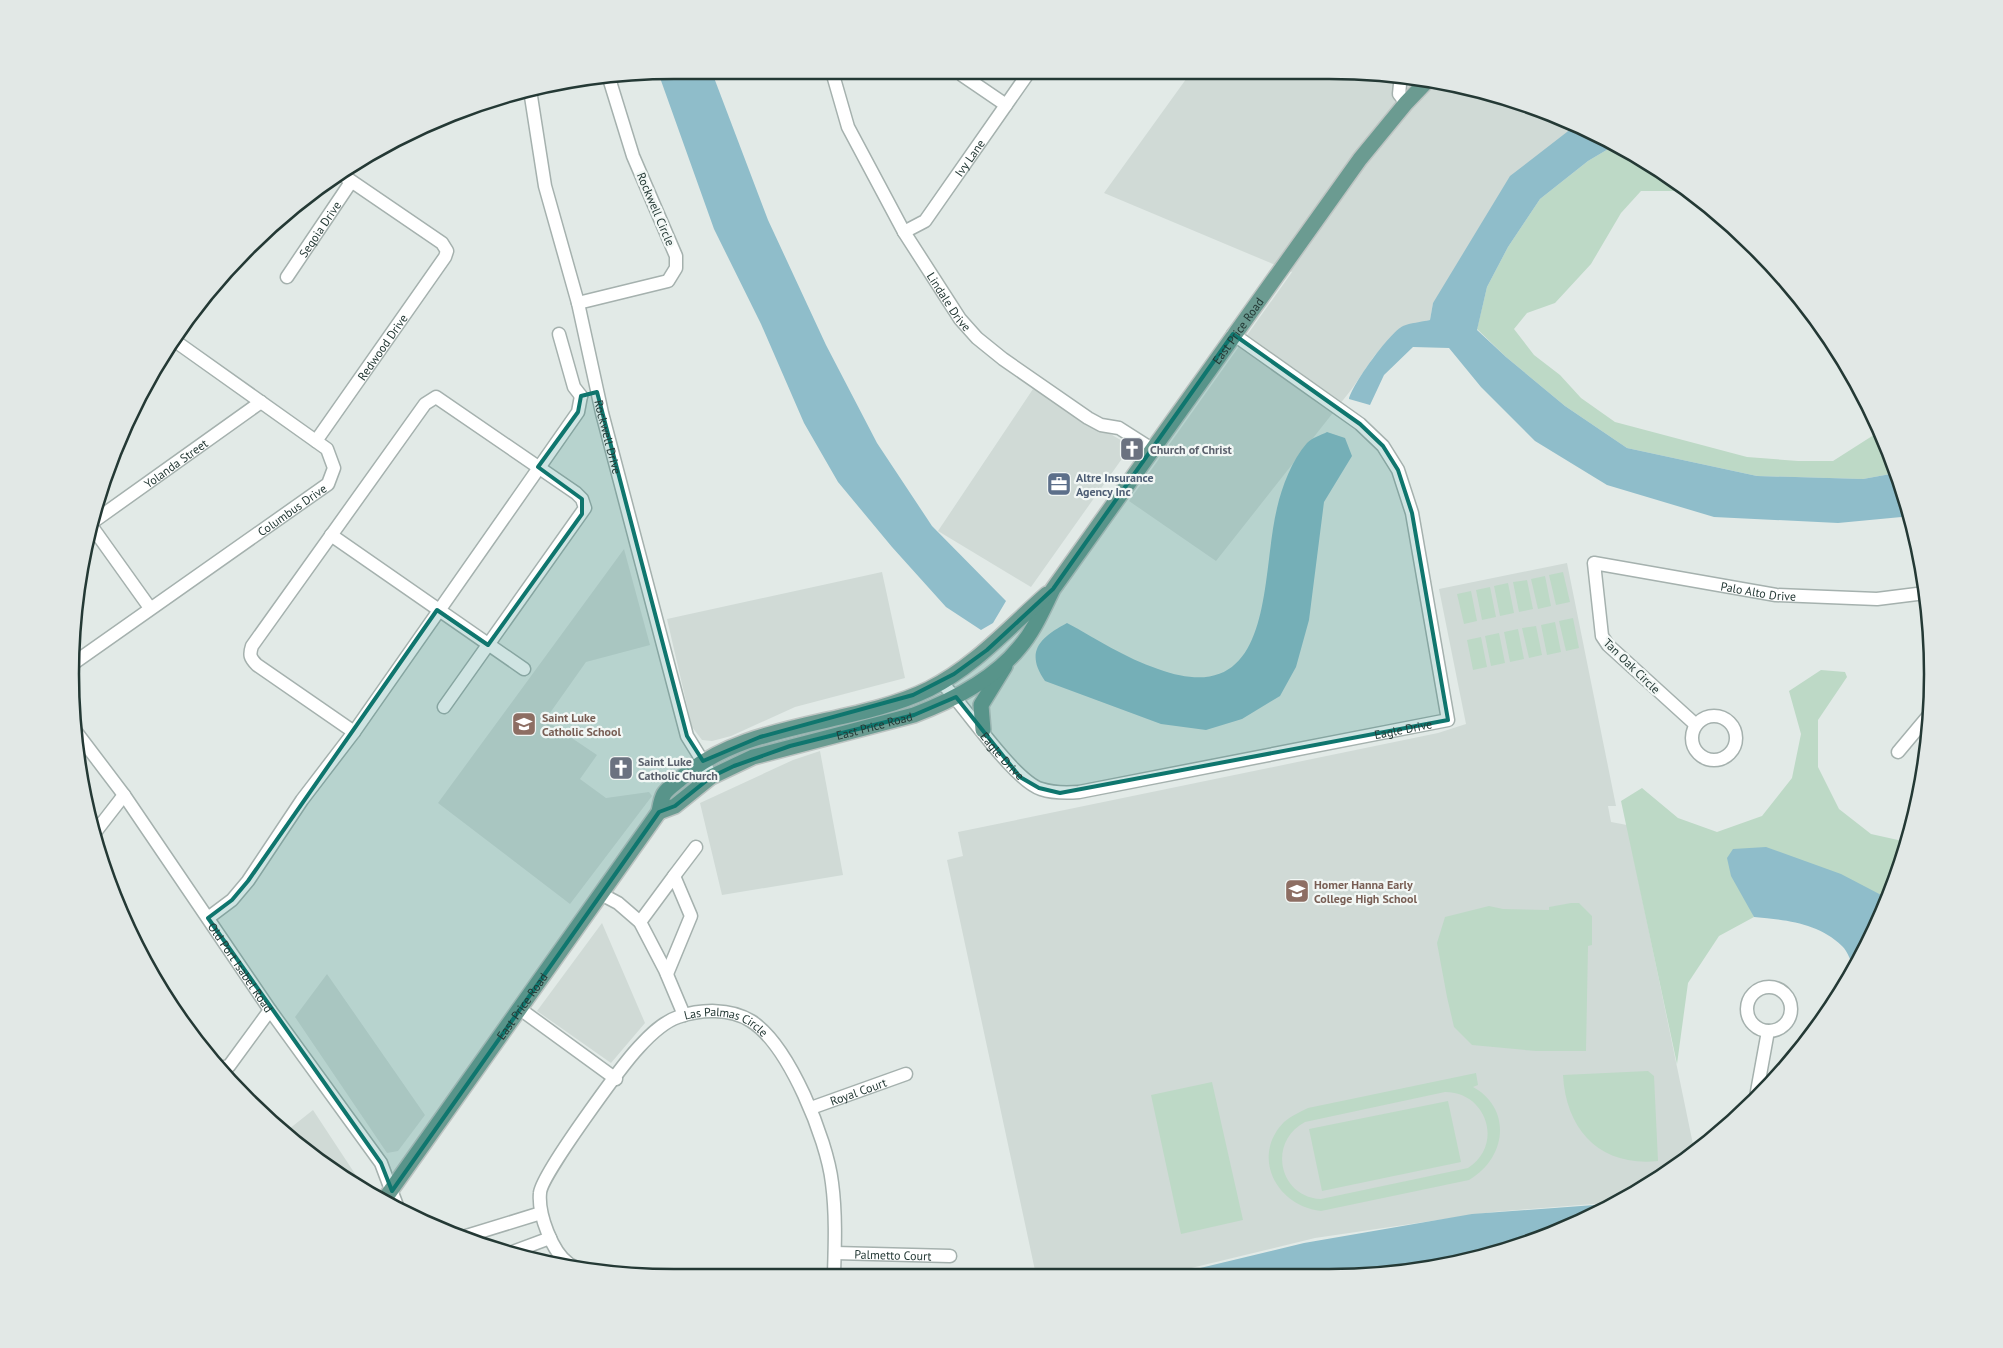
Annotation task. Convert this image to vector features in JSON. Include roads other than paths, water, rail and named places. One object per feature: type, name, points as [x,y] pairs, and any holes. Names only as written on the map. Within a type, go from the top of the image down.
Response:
[{"type":"main road","name":"East Price Road","points":[[658,812],[675,806],[712,777],[771,751],[914,715],[956,697],[1010,657],[1035,627],[1054,588],[1365,152],[1422,86]]},
{"type":"main road","name":"East Price Road","points":[[388,1196],[658,812],[664,794],[703,761],[760,737],[884,705],[928,689],[965,668],[1054,588]]},
{"type":"main road","points":[[983,730],[981,706],[1010,657]]},
{"type":"street","name":"Lindale Drive","points":[[835,79],[848,127],[904,232],[960,319],[977,338],[1088,418],[1101,425],[1118,428],[1152,449]]},
{"type":"street","points":[[968,79],[1006,105]]},
{"type":"street","name":"Ivy Lane","points":[[904,232],[925,221],[1025,79]]},
{"type":"street","name":"Rockwell Circle","points":[[578,303],[668,281],[676,268],[676,256],[633,156],[610,83]]},
{"type":"street","points":[[1400,83],[1399,94],[1406,103]]},
{"type":"street","name":"Rockwell Drive","points":[[531,96],[545,186],[578,303],[597,392],[688,736],[712,777]]},
{"type":"street","points":[[345,178],[351,182]]},
{"type":"street","name":"Redwood Drive","points":[[316,441],[445,257],[447,251],[442,243],[351,182]]},
{"type":"street","name":"Seqoia Drive","points":[[287,277],[351,182]]},
{"type":"street","points":[[559,334],[574,387],[582,396]]},
{"type":"street","name":"Eagle Drive","points":[[941,682],[956,697],[1020,777],[1039,788],[1060,793],[1079,792],[1448,720],[1412,513],[1398,470],[1383,446],[1360,424],[1234,334]]},
{"type":"street","name":"Columbus Drive","points":[[79,658],[328,484],[334,468],[327,449],[178,344]]},
{"type":"street","points":[[208,918],[232,900],[248,880],[302,800],[354,732],[437,610],[550,451],[551,438],[582,396],[597,392]]},
{"type":"street","points":[[354,732],[257,665],[250,656],[252,646],[431,398],[436,397],[442,399],[576,493],[582,499],[585,508],[444,706]]},
{"type":"street","name":"Yolanda Street","points":[[100,517],[261,402]]},
{"type":"street","points":[[96,532],[150,608]]},
{"type":"street","points":[[331,535],[524,669]]},
{"type":"street","name":"Palo Alto Drive","points":[[1594,563],[1776,595],[1877,599],[1919,594]]},
{"type":"street","name":"Tan Oak Circle","points":[[1594,563],[1602,636],[1608,645],[1696,725]]},
{"type":"street","points":[[1898,752],[1922,723]]},
{"type":"street","name":"Old Port Isabel Road","points":[[83,741],[124,795],[270,1010],[380,1163],[388,1196]]},
{"type":"street","points":[[99,827],[124,795]]},
{"type":"street","points":[[640,922],[696,848]]},
{"type":"street","points":[[667,974],[691,916],[674,876]]},
{"type":"street","points":[[601,894],[618,903],[640,922],[667,974],[684,1016]]},
{"type":"street","points":[[520,1009],[616,1079]]},
{"type":"street","points":[[227,1067],[229,1066],[270,1010]]},
{"type":"street","name":"Las Palmas Circle","points":[[565,1259],[550,1238],[541,1213],[540,1191],[555,1161],[639,1047],[663,1024],[684,1016],[710,1010],[732,1013],[751,1021],[773,1041],[811,1108],[832,1182],[834,1269]]},
{"type":"street","points":[[1758,1086],[1768,1031]]},
{"type":"street","name":"Royal Court","points":[[811,1108],[906,1074]]},
{"type":"street","points":[[473,1234],[541,1213]]},
{"type":"street","points":[[520,1249],[550,1238]]},
{"type":"street","name":"Palmetto Court","points":[[835,1253],[950,1256]]},
{"type":"water","points":[[661,79],[715,79],[768,220],[826,345],[877,443],[932,526],[1006,601],[993,623],[981,630],[946,607],[892,547],[838,482],[804,423],[761,324],[714,229]]},
{"type":"water","points":[[1570,130],[1609,149],[1588,161],[1540,199],[1508,247],[1487,287],[1477,330],[1506,357],[1565,406],[1627,448],[1757,476],[1863,479],[1890,474],[1903,517],[1838,523],[1714,517],[1607,485],[1535,441],[1481,387],[1449,348],[1413,347],[1384,375],[1370,405],[1349,399],[1372,360],[1389,338],[1403,326],[1430,320],[1433,303],[1510,176]]},
{"type":"water","points":[[1327,432],[1345,438],[1352,456],[1324,502],[1309,620],[1296,667],[1280,696],[1242,719],[1206,730],[1161,724],[1045,681],[1036,662],[1038,647],[1049,634],[1067,623],[1123,654],[1158,669],[1196,677],[1224,672],[1243,655],[1255,631],[1263,601],[1277,508],[1292,465],[1307,443]]},
{"type":"water","points":[[1766,847],[1841,874],[1882,895],[1851,961],[1844,948],[1823,932],[1790,921],[1754,917],[1731,876],[1727,858],[1733,849]]},
{"type":"water","points":[[1598,1205],[1557,1224],[1520,1238],[1445,1258],[1368,1268],[1196,1269],[1304,1243],[1472,1214]]},
{"type":"place","name":"Church of Christ","points":[[1132,449]]},
{"type":"place","name":"Altre Insurance Agency Inc","points":[[1059,484]]},
{"type":"place","name":"Saint Luke Catholic School","points":[[524,724]]},
{"type":"place","name":"Saint Luke Catholic Church","points":[[621,768]]},
{"type":"place","name":"Homer Hanna Early College High School","points":[[1297,891]]}]
